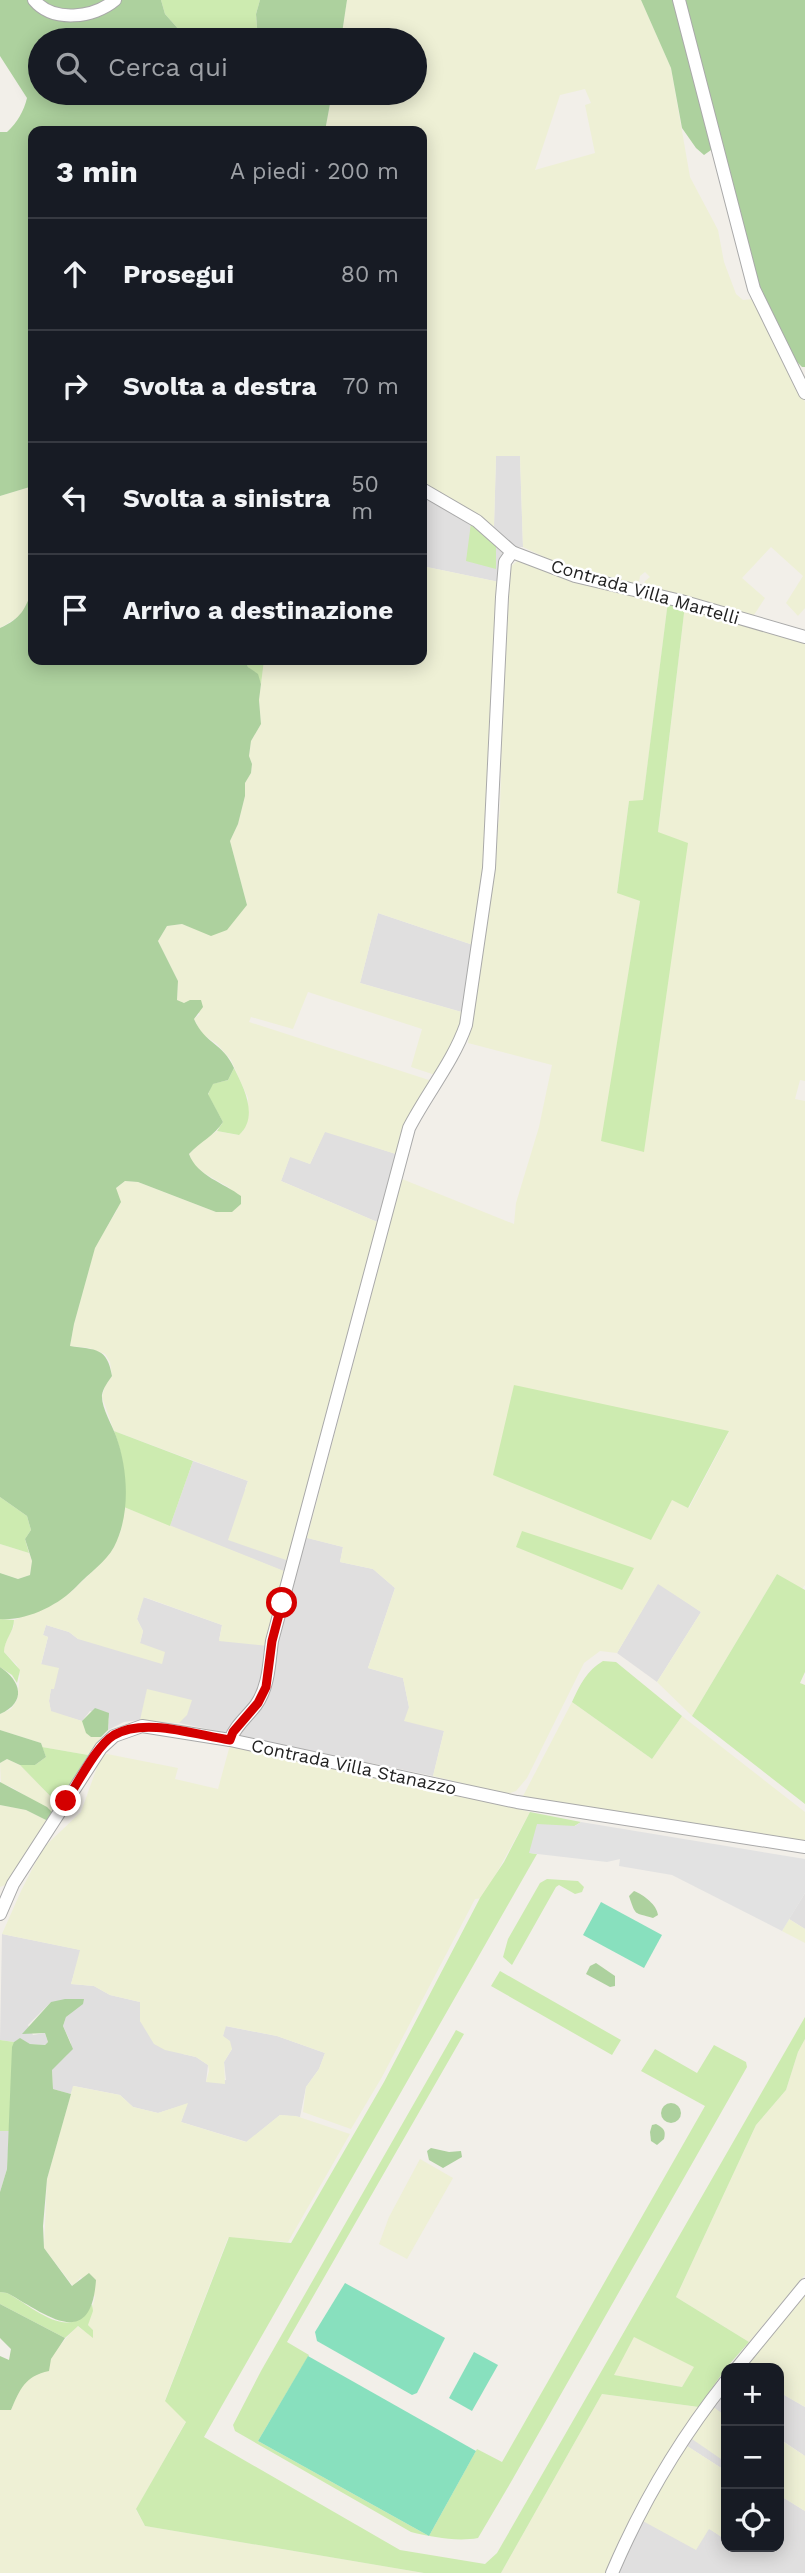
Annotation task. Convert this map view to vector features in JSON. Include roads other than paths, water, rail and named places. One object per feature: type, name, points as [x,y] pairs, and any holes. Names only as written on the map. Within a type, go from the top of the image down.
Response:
[{"type":"street","points":[[34,0],[57,15],[94,11],[115,0]]},
{"type":"street","points":[[679,0],[754,289],[805,393]]},
{"type":"street","name":"Contrada Villa Martelli","points":[[427,492],[477,521],[512,552],[575,576],[681,601],[805,637]]},
{"type":"street","points":[[230,1740],[233,1732],[258,1703],[266,1687],[272,1641],[410,1128],[423,1101],[459,1044],[466,1025],[489,868],[503,587],[505,562],[512,552]]},
{"type":"street","name":"Contrada Villa Stanazzo","points":[[0,1914],[13,1884],[101,1748],[114,1736],[142,1726],[230,1740],[517,1802],[805,1847]]},
{"type":"street","points":[[741,2363],[805,2285]]},
{"type":"street","points":[[612,2573],[645,2504],[681,2443],[721,2388]]}]
